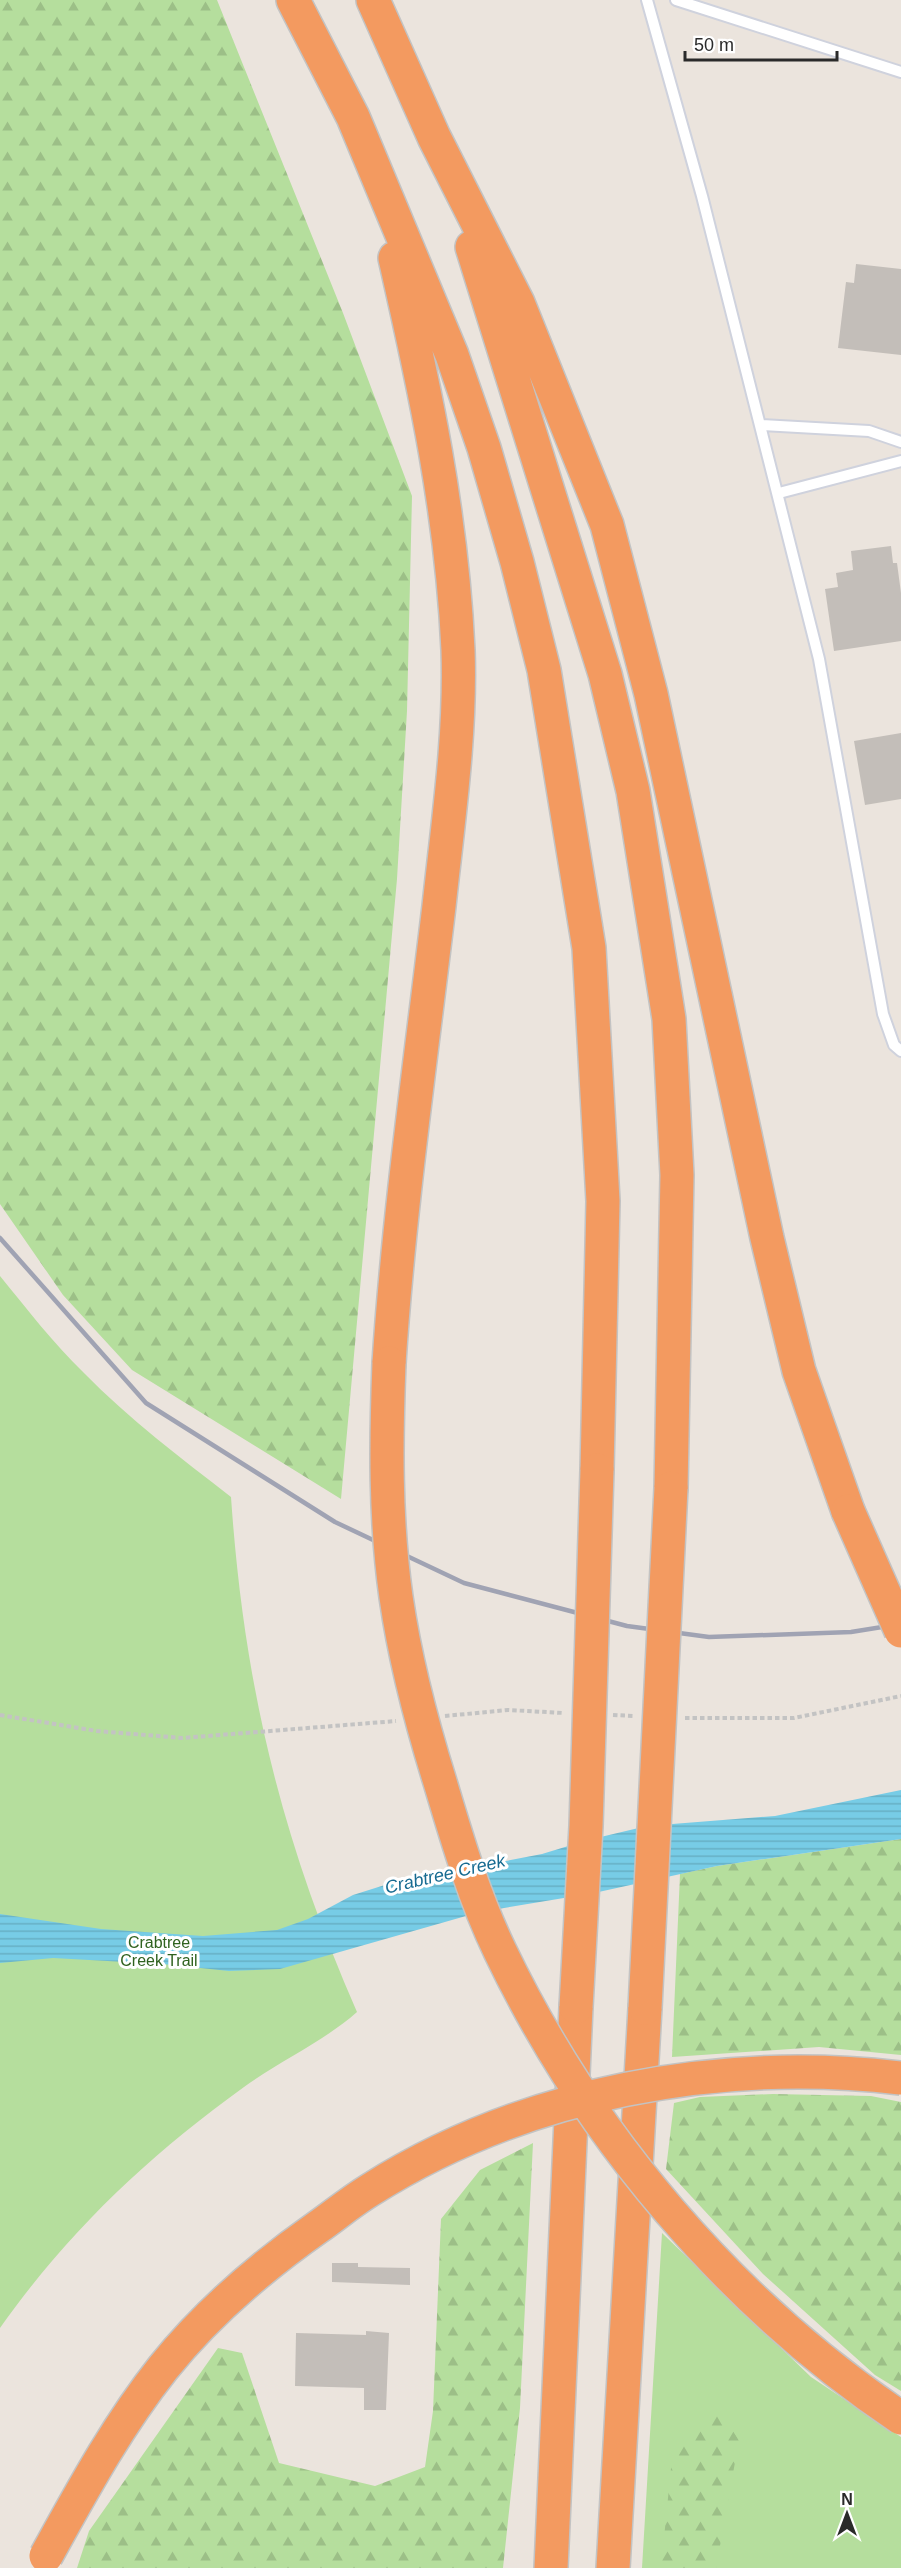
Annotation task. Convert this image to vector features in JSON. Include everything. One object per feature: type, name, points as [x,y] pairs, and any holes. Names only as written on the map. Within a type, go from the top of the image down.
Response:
[{"type":"highway","points":[[293,0],[353,117],[372,160],[452,355],[484,448],[518,562],[536,638],[564,783],[589,948],[603,1202],[597,1470],[586,1827],[551,2568]]},
{"type":"highway","points":[[373,0],[435,137],[518,303],[607,525],[651,694],[767,1238],[799,1371],[848,1511],[901,1630]]},
{"type":"highway","points":[[435,137],[534,438],[605,674],[633,792],[669,1019],[677,1175],[671,1488],[645,2008],[613,2568]]},
{"type":"highway","points":[[372,160],[438,451],[450,539],[458,652],[454,772],[411,1126],[389,1363],[386,1471],[396,1596],[417,1710],[463,1858],[500,1950],[561,2064],[615,2142],[677,2221],[777,2321],[868,2396],[901,2418]]},
{"type":"highway","points":[[44,2562],[100,2457],[163,2368],[224,2301],[286,2250],[370,2190],[441,2151],[525,2116],[620,2090],[700,2077],[811,2072],[901,2078]]},
{"type":"lane","points":[[648,0],[779,494],[819,659],[883,1014],[894,1045],[901,1051]]},
{"type":"lane","points":[[676,0],[901,72]]},
{"type":"lane","points":[[761,425],[869,431],[901,442]]},
{"type":"lane","points":[[779,494],[901,461]]},
{"type":"green space","points":[[0,0],[217,0],[343,313],[412,496],[407,711],[397,879],[341,1499],[132,1370],[63,1295],[0,1204]]},
{"type":"green space","name":"Crabtree Creek Trail","points":[[0,1276],[51,1338],[101,1390],[156,1438],[231,1497],[245,1633],[270,1760],[307,1885],[357,2012],[330,2033],[244,2087],[175,2140],[142,2169],[81,2228],[26,2293],[0,2328]]},
{"type":"green space","points":[[901,1839],[901,2055],[819,2047],[672,2057],[680,1874],[717,1866]]},
{"type":"green space","points":[[773,2094],[871,2096],[901,2102],[901,2391],[875,2375],[763,2274],[666,2169],[674,2103],[700,2097]]},
{"type":"green space","points":[[533,2143],[520,2408],[503,2568],[77,2568],[89,2531],[218,2348],[242,2353],[279,2463],[375,2486],[425,2467],[433,2411],[441,2219],[480,2170]]},
{"type":"green space","points":[[662,2233],[811,2377],[901,2437],[901,2568],[642,2568]]},
{"type":"green space","points":[[720,2412],[739,2440],[716,2568],[661,2568],[673,2448]]},
{"type":"water","name":"Crabtree Creek","points":[[901,1790],[901,1839],[717,1866],[594,1893],[480,1912],[280,1969],[229,1971],[162,1964],[53,1958],[0,1963],[0,1914],[101,1929],[203,1936],[277,1930],[308,1919],[353,1895],[388,1884],[542,1854],[647,1826],[775,1816]]},
{"type":"building","points":[[856,264],[901,269],[901,355],[838,348],[846,282],[854,283]]},
{"type":"building","points":[[891,546],[893,563],[897,563],[901,593],[901,641],[834,651],[825,589],[838,587],[836,573],[853,570],[851,551]]},
{"type":"building","points":[[901,733],[901,799],[865,805],[854,741]]},
{"type":"building","points":[[332,2263],[358,2263],[358,2267],[410,2268],[410,2285],[332,2282]]},
{"type":"building","points":[[366,2331],[389,2333],[386,2410],[364,2410],[364,2388],[295,2386],[296,2333],[366,2335]]},
{"type":"railway","points":[[0,1238],[146,1403],[335,1522],[464,1583],[627,1626],[709,1637],[851,1632],[901,1624]]}]
